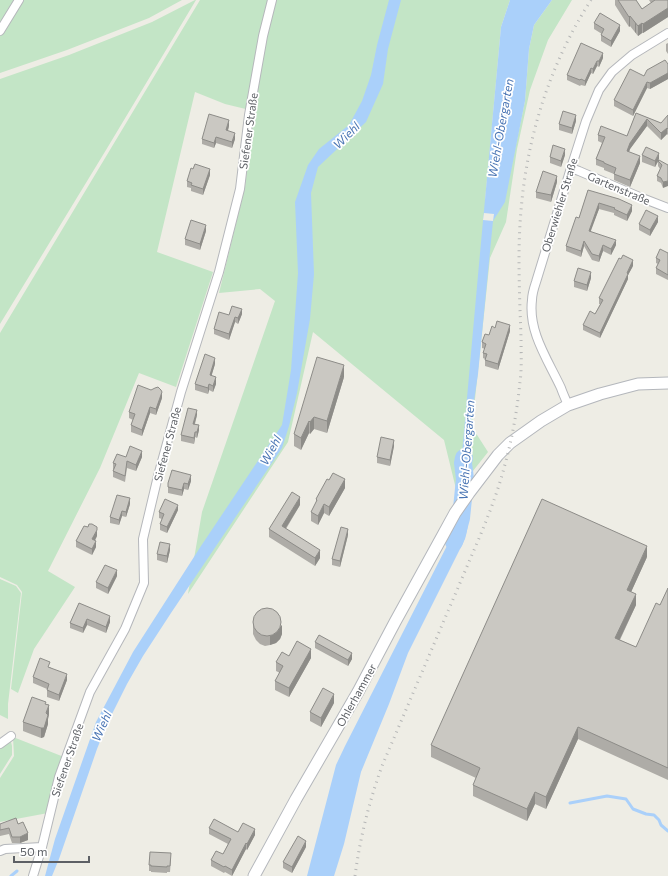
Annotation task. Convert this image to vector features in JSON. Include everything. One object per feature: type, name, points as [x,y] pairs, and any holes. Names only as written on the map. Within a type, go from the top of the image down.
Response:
[{"type":"street","points":[[0,31],[18,0]]},
{"type":"street","name":"Siefener Straße","points":[[33,876],[42,847],[59,777],[90,692],[125,629],[144,583],[143,539],[158,476],[181,392],[219,272],[240,189],[249,115],[263,36],[272,0]]},
{"type":"street","name":"Oberwiehler Straße","points":[[568,406],[537,338],[532,319],[532,300],[538,274],[570,168],[586,121],[599,90],[612,72],[632,55],[668,33]]},
{"type":"street","name":"Gartenstraße","points":[[570,168],[579,170],[668,208]]},
{"type":"street","points":[[568,406],[600,394],[638,384],[668,383]]},
{"type":"street","name":"Ohlerhammer","points":[[254,876],[296,799],[355,699],[402,609],[455,513],[498,456],[510,443],[568,406]]},
{"type":"street","points":[[0,744],[11,736]]},
{"type":"street","points":[[0,852],[5,849],[42,847]]},
{"type":"green space","points":[[0,0],[182,0],[149,18],[67,50],[0,73]]},
{"type":"green space","points":[[195,0],[0,324],[0,79],[69,55],[152,22]]},
{"type":"green space","points":[[200,0],[510,0],[501,27],[485,201],[504,202],[525,101],[529,49],[534,25],[552,0],[572,0],[548,40],[530,90],[517,149],[506,222],[490,258],[472,427],[488,452],[457,493],[444,440],[313,332],[288,442],[188,594],[202,512],[275,301],[260,289],[219,293],[245,187],[254,111],[225,104],[195,92],[157,252],[213,272],[176,387],[139,373],[100,468],[48,571],[75,587],[34,649],[18,693],[11,689],[22,592],[17,585],[0,577],[0,333]]},
{"type":"green space","points":[[0,579],[16,586],[21,593],[8,704],[8,719],[0,715]]},
{"type":"green space","points":[[13,737],[64,757],[48,813],[0,822],[0,778],[14,756]]},
{"type":"green space","points":[[10,738],[12,755],[0,774],[0,746]]},
{"type":"water","name":"Wiehl","points":[[389,0],[401,0],[388,49],[383,84],[366,122],[318,167],[311,193],[314,274],[310,319],[297,393],[282,448],[171,613],[127,684],[107,724],[97,749],[52,876],[45,876],[55,839],[96,722],[133,652],[201,546],[282,425],[291,370],[298,273],[295,202],[308,165],[319,149],[349,125],[362,101],[371,75]]},
{"type":"water","points":[[510,0],[552,0],[534,25],[529,49],[525,101],[505,202],[493,221],[478,374],[471,421],[469,476],[457,493],[460,476],[501,27]]},
{"type":"water","points":[[468,509],[468,524],[465,539],[408,653],[361,772],[344,844],[334,876],[307,876],[336,765],[455,530]]},
{"type":"pier","points":[[484,213],[494,214],[493,221],[483,220]]},
{"type":"building","points":[[618,0],[636,0],[642,9],[655,0],[668,0],[668,8],[638,26],[630,16],[629,17]]},
{"type":"building","points":[[600,13],[620,25],[611,41],[601,35],[604,29],[594,23]]},
{"type":"building","points":[[581,43],[603,53],[593,69],[591,68],[585,81],[567,75]]},
{"type":"building","points":[[665,60],[668,64],[668,73],[650,83],[647,82],[633,110],[614,100],[630,69],[644,76],[647,70]]},
{"type":"building","points":[[563,111],[576,115],[572,128],[559,124]]},
{"type":"building","points":[[636,113],[661,123],[668,115],[668,129],[667,128],[661,133],[647,119],[630,143],[627,151],[640,156],[630,180],[614,174],[616,168],[596,159],[605,137],[598,135],[601,126],[627,136]]},
{"type":"building","points":[[209,114],[229,120],[226,130],[235,133],[232,142],[216,137],[214,143],[202,139]]},
{"type":"building","points":[[553,145],[565,149],[561,161],[550,157]]},
{"type":"building","points":[[646,147],[659,153],[655,161],[642,155]]},
{"type":"building","points":[[659,160],[668,165],[668,181],[663,182],[661,178],[657,176],[662,165],[658,161]]},
{"type":"building","points":[[195,164],[210,169],[203,189],[191,185],[192,183],[187,181],[191,168],[193,169]]},
{"type":"building","points":[[543,171],[557,176],[551,195],[536,192]]},
{"type":"building","points":[[588,190],[619,199],[632,205],[627,215],[614,209],[615,208],[599,203],[589,231],[616,240],[611,249],[603,245],[599,256],[592,254],[584,241],[581,251],[566,246],[576,217],[579,218]]},
{"type":"building","points":[[646,210],[658,216],[650,230],[639,224]]},
{"type":"building","points":[[191,220],[206,225],[200,244],[185,239]]},
{"type":"building","points":[[660,249],[668,253],[668,275],[656,268],[660,260],[656,258]]},
{"type":"building","points":[[623,255],[633,260],[627,273],[628,274],[600,333],[583,325],[590,311],[595,314],[603,300],[599,298],[619,258],[621,259]]},
{"type":"building","points":[[578,268],[591,272],[587,285],[574,281]]},
{"type":"building","points":[[232,306],[242,309],[238,318],[235,317],[229,334],[214,329],[219,312],[229,315]]},
{"type":"building","points":[[497,321],[510,325],[498,364],[485,360],[487,354],[483,353],[486,344],[482,342],[485,334],[489,335],[492,326],[495,328]]},
{"type":"building","points":[[205,354],[215,358],[210,375],[216,377],[213,386],[209,384],[208,388],[195,384]]},
{"type":"building","points":[[317,357],[344,365],[327,421],[314,417],[310,422],[309,421],[301,438],[294,434]]},
{"type":"building","points":[[138,385],[151,390],[158,387],[162,392],[156,409],[150,407],[142,430],[131,425],[135,414],[129,412]]},
{"type":"building","points":[[188,408],[197,410],[193,424],[199,425],[197,432],[195,432],[194,438],[181,435]]},
{"type":"building","points":[[381,437],[394,440],[390,460],[377,457]]},
{"type":"building","points":[[130,446],[142,451],[136,465],[127,461],[125,476],[113,471],[116,464],[113,463],[117,454],[126,457]]},
{"type":"building","points":[[172,470],[191,475],[188,484],[184,483],[182,490],[168,487]]},
{"type":"building","points":[[333,473],[345,479],[329,507],[324,504],[318,516],[311,512],[327,479],[329,480]]},
{"type":"building","points":[[292,492],[300,497],[282,526],[320,550],[315,558],[269,529]]},
{"type":"building","points":[[117,495],[130,498],[126,512],[122,511],[119,520],[110,517]]},
{"type":"building","points":[[165,499],[178,505],[167,527],[160,524],[164,514],[159,512]]},
{"type":"building","points":[[542,499],[647,546],[627,590],[636,594],[615,638],[636,647],[656,603],[660,605],[668,588],[668,768],[578,727],[546,797],[535,792],[527,809],[473,785],[480,768],[431,745]]},
{"type":"building","points":[[89,524],[97,527],[92,539],[96,541],[92,549],[76,541],[84,526],[88,527]]},
{"type":"building","points":[[341,527],[348,529],[340,561],[332,559]]},
{"type":"building","points":[[160,542],[170,544],[167,556],[157,554]]},
{"type":"building","points":[[105,565],[117,570],[108,588],[96,582]]},
{"type":"building","points":[[79,603],[110,616],[106,627],[87,619],[83,628],[70,623]]},
{"type":"building","points":[[267,608],[277,612],[281,622],[277,632],[267,636],[257,632],[253,622],[257,612]]},
{"type":"building","points":[[319,635],[352,653],[348,660],[315,642]]},
{"type":"building","points":[[297,641],[311,649],[289,688],[275,681],[283,666],[276,662],[282,652],[289,656]]},
{"type":"building","points":[[40,658],[50,662],[48,667],[67,674],[59,695],[47,690],[49,684],[33,677]]},
{"type":"building","points":[[323,688],[334,694],[321,718],[310,712]]},
{"type":"building","points":[[32,697],[46,702],[45,704],[49,705],[46,713],[48,715],[44,728],[23,722]]},
{"type":"building","points":[[16,818],[18,824],[23,822],[28,833],[20,837],[12,837],[9,828],[0,830],[0,824]]},
{"type":"building","points":[[214,819],[238,832],[243,823],[255,829],[232,870],[211,860],[216,851],[223,854],[231,839],[209,828]]},
{"type":"building","points":[[298,836],[306,841],[292,867],[283,862]]},
{"type":"building","points":[[150,852],[171,853],[170,866],[149,865]]},
{"type":"waterway","name":"Wiehl-Obergarten","points":[[454,542],[461,518],[465,479],[463,463],[464,458]]},
{"type":"waterway","points":[[570,803],[607,796],[626,799],[633,809],[646,814],[654,815],[659,820],[661,825],[668,831]]},
{"type":"waterway","points":[[11,876],[17,871]]},
{"type":"railway","points":[[355,876],[366,820],[382,766],[483,528],[502,477],[516,415],[521,376],[519,287],[520,223],[523,189],[529,156],[536,123],[546,91],[559,60],[591,0]]}]
